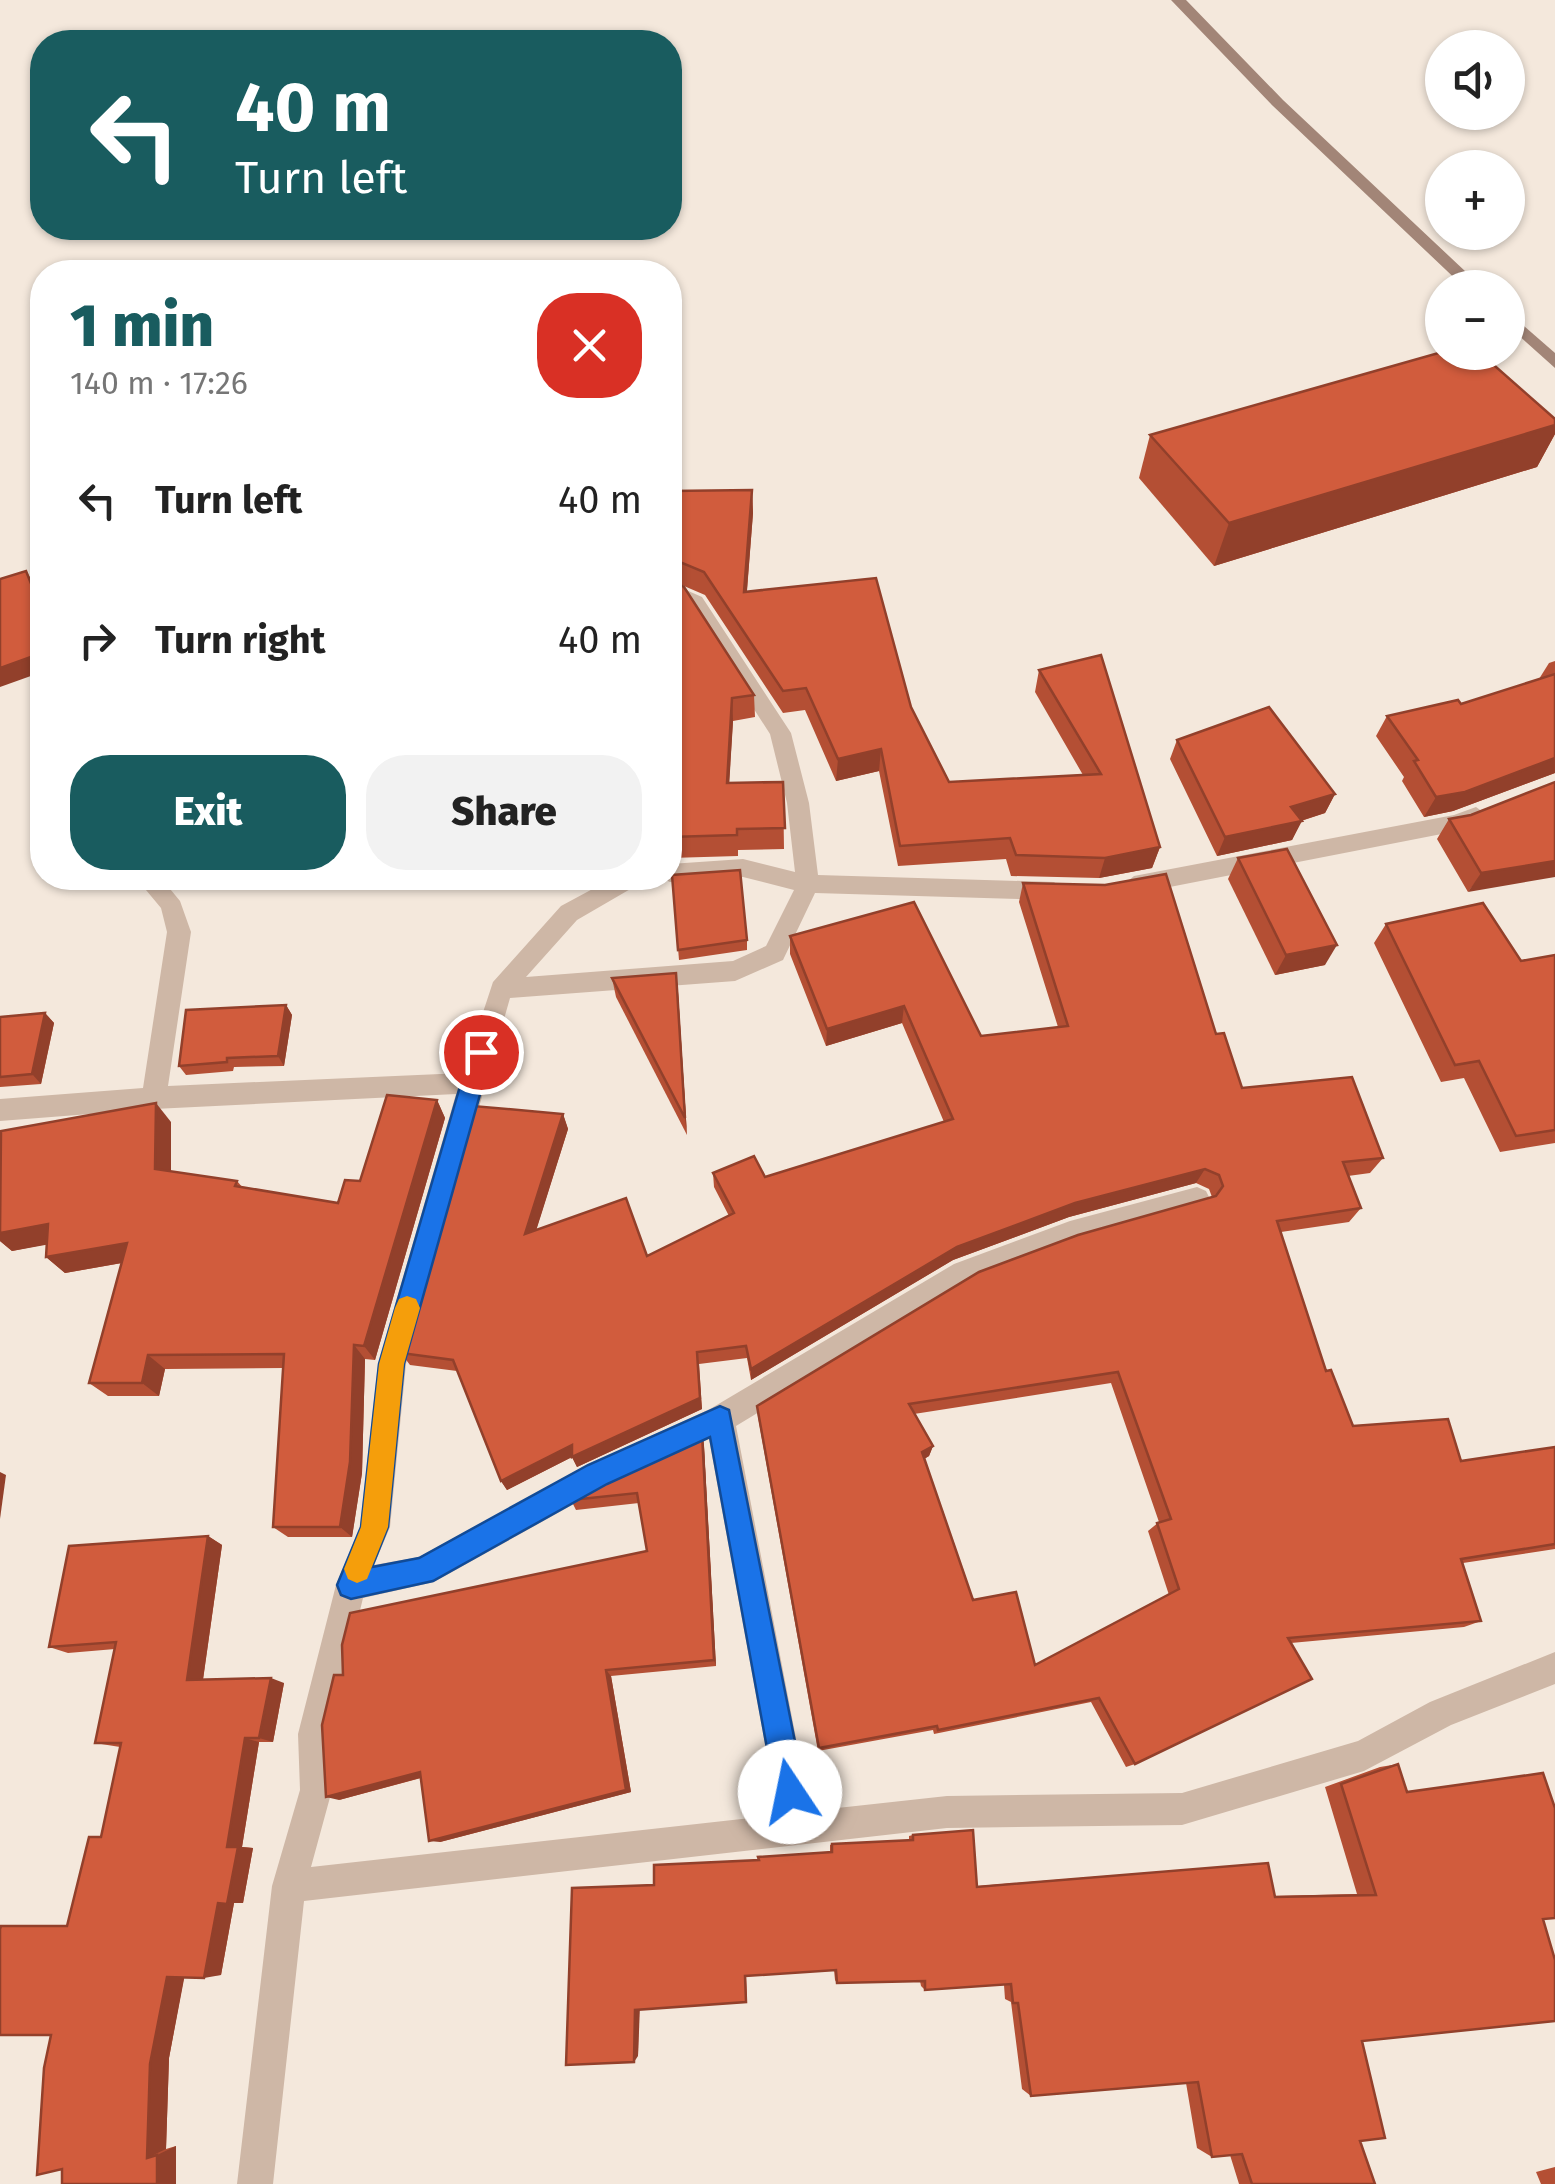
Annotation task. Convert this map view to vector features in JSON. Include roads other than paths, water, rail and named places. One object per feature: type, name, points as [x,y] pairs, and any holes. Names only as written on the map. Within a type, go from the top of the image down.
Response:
[{"type":"street","points":[[1178,0],[1278,103],[1456,270]]},
{"type":"street","points":[[1525,334],[1555,363]]},
{"type":"street","points":[[501,989],[735,970],[758,963],[776,953],[808,884],[798,803],[780,733],[695,602],[682,596]]},
{"type":"street","points":[[1118,888],[1457,823],[1490,810]]},
{"type":"street","points":[[682,872],[743,868],[808,884],[897,890],[1081,891]]},
{"type":"street","points":[[154,1098],[179,932],[176,913],[160,890]]},
{"type":"street","points":[[255,2184],[289,1886],[316,1790],[314,1734],[351,1585],[374,1527],[392,1364],[501,989],[568,913],[609,890]]},
{"type":"street","points":[[0,1110],[154,1098],[472,1083]]},
{"type":"street","points":[[351,1585],[423,1571],[598,1475],[720,1419],[964,1273],[1070,1233],[1198,1198]]},
{"type":"street","points":[[720,1419],[797,1829]]},
{"type":"street","points":[[289,1886],[947,1812],[1182,1809],[1364,1756],[1441,1713],[1555,1668]]}]
